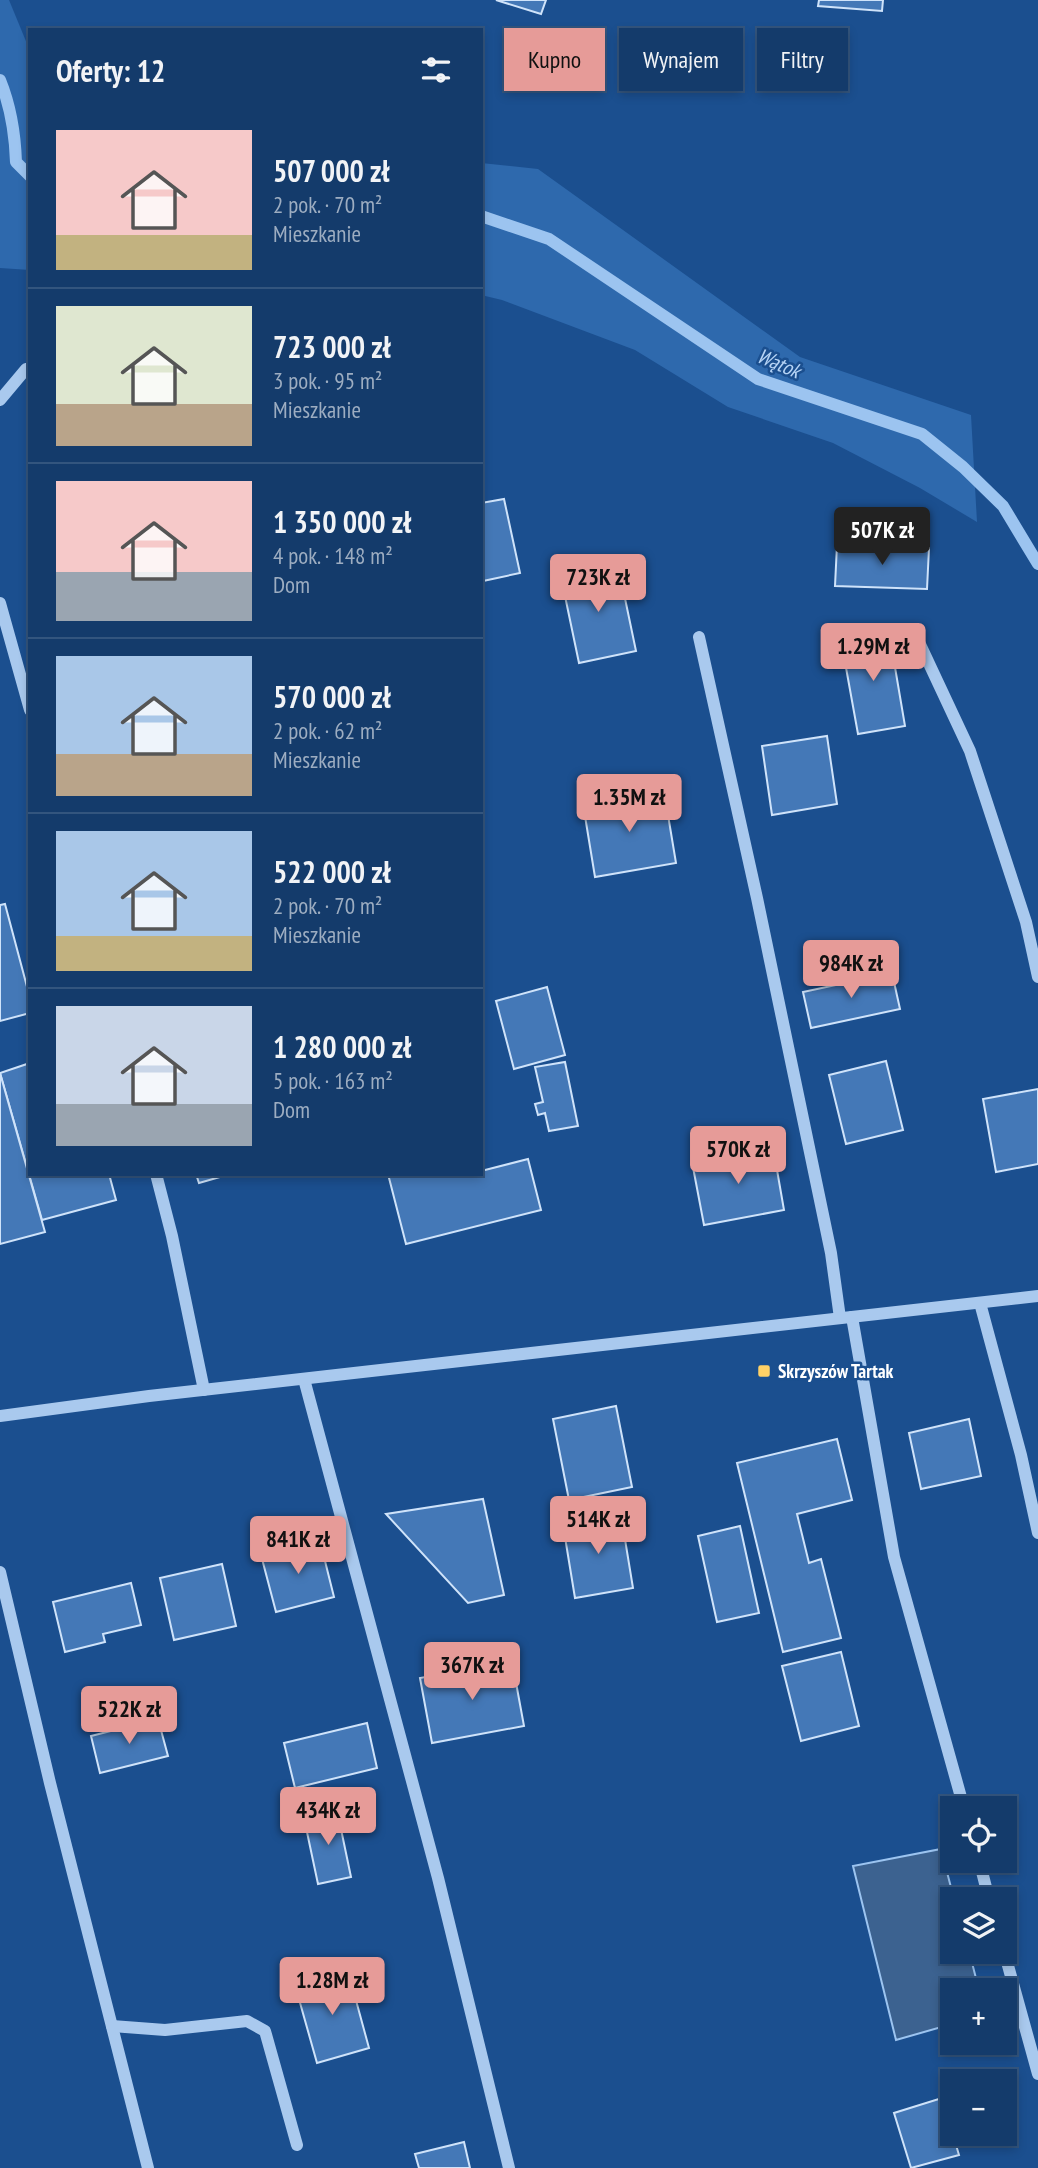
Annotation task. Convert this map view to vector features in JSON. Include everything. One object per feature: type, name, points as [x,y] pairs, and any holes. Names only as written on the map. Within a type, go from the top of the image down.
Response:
[{"type":"street","points":[[0,400],[26,369]]},
{"type":"street","points":[[0,603],[28,703]]},
{"type":"street","points":[[699,637],[846,1317],[894,1557],[961,1796]]},
{"type":"street","points":[[918,640],[970,751],[1026,922],[1038,977]]},
{"type":"street","points":[[157,1176],[172,1236],[204,1390]]},
{"type":"street","points":[[0,1416],[204,1390],[1038,1296]]},
{"type":"street","points":[[979,1303],[1021,1455],[1038,1533]]},
{"type":"street","points":[[304,1379],[438,1878],[509,2168]]},
{"type":"street","points":[[0,1572],[148,2168]]},
{"type":"street","points":[[1008,1964],[1038,2074]]},
{"type":"street","points":[[112,2026],[165,2029],[247,2021],[265,2031],[297,2144]]},
{"type":"shaded area","points":[[0,0],[9,0],[28,46],[28,270],[0,268]]},
{"type":"shaded area","points":[[483,163],[538,169],[800,357],[971,415],[977,522],[920,488],[833,443],[728,407],[635,350],[502,300],[483,295]]},
{"type":"shaded area","points":[[940,1849],[940,1873],[947,1873],[951,1887],[940,1887],[940,1964],[972,1964],[976,1978],[940,1978],[940,2027],[896,2040],[853,1866]]},
{"type":"building","points":[[496,0],[546,0],[541,14]]},
{"type":"building","points":[[819,0],[883,0],[882,11],[818,6]]},
{"type":"building","points":[[504,499],[520,573],[483,581],[483,503]]},
{"type":"building","points":[[837,545],[929,548],[927,589],[835,586]]},
{"type":"building","points":[[618,565],[636,651],[579,663],[561,577]]},
{"type":"building","points":[[889,632],[905,726],[858,734],[841,640]]},
{"type":"building","points":[[827,736],[837,804],[772,815],[762,746]]},
{"type":"building","points":[[664,791],[676,863],[595,877],[583,804]]},
{"type":"building","points":[[5,904],[28,990],[28,1014],[0,1021],[0,905]]},
{"type":"building","points":[[892,973],[900,1009],[811,1028],[803,992]]},
{"type":"building","points":[[547,987],[565,1055],[514,1069],[496,1001]]},
{"type":"building","points":[[886,1061],[903,1130],[846,1144],[829,1075]]},
{"type":"building","points":[[565,1062],[578,1126],[549,1131],[545,1113],[538,1115],[535,1104],[543,1102],[535,1067]]},
{"type":"building","points":[[28,1064],[28,1171],[0,1073]]},
{"type":"building","points":[[0,1073],[45,1232],[0,1244]]},
{"type":"building","points":[[1038,1089],[1038,1164],[996,1172],[983,1099]]},
{"type":"building","points":[[773,1147],[784,1210],[704,1225],[692,1162]]},
{"type":"building","points":[[528,1159],[541,1210],[406,1244],[389,1176],[483,1176],[483,1170]]},
{"type":"building","points":[[29,1176],[110,1176],[116,1200],[42,1220]]},
{"type":"building","points":[[197,1176],[224,1176],[199,1183]]},
{"type":"building","points":[[616,1406],[632,1487],[569,1500],[553,1419]]},
{"type":"building","points":[[969,1419],[981,1476],[921,1489],[909,1433]]},
{"type":"building","points":[[837,1439],[852,1500],[797,1514],[809,1563],[821,1559],[841,1638],[783,1652],[737,1463]]},
{"type":"building","points":[[483,1499],[504,1595],[468,1603],[386,1514]]},
{"type":"building","points":[[621,1515],[633,1588],[575,1598],[563,1525]]},
{"type":"building","points":[[740,1526],[759,1613],[717,1622],[698,1536]]},
{"type":"building","points":[[320,1541],[334,1597],[276,1612],[261,1555]]},
{"type":"building","points":[[222,1564],[236,1626],[174,1640],[160,1578]]},
{"type":"building","points":[[131,1583],[141,1625],[103,1634],[105,1642],[65,1652],[53,1602]]},
{"type":"building","points":[[841,1652],[859,1726],[801,1741],[782,1666]]},
{"type":"building","points":[[512,1661],[524,1726],[432,1743],[420,1678]]},
{"type":"building","points":[[158,1719],[168,1756],[100,1773],[91,1736]]},
{"type":"building","points":[[367,1723],[377,1768],[295,1788],[284,1743]]},
{"type":"building","points":[[337,1810],[351,1877],[318,1884],[304,1818]]},
{"type":"building","points":[[348,1971],[369,2048],[317,2063],[295,1985]]},
{"type":"building","points":[[940,2099],[940,2146],[956,2146],[959,2155],[911,2168],[894,2113]]},
{"type":"building","points":[[464,2142],[470,2168],[419,2168],[415,2154]]},
{"type":"waterway","name":"Wątok","points":[[0,80],[12,120],[16,162],[28,174]]},
{"type":"waterway","name":"Wątok","points":[[483,217],[549,239],[758,379],[922,434],[963,467],[1003,506],[1038,564]]},
{"type":"place","name":"Skrzyszów Tartak","points":[[764,1371]]}]
